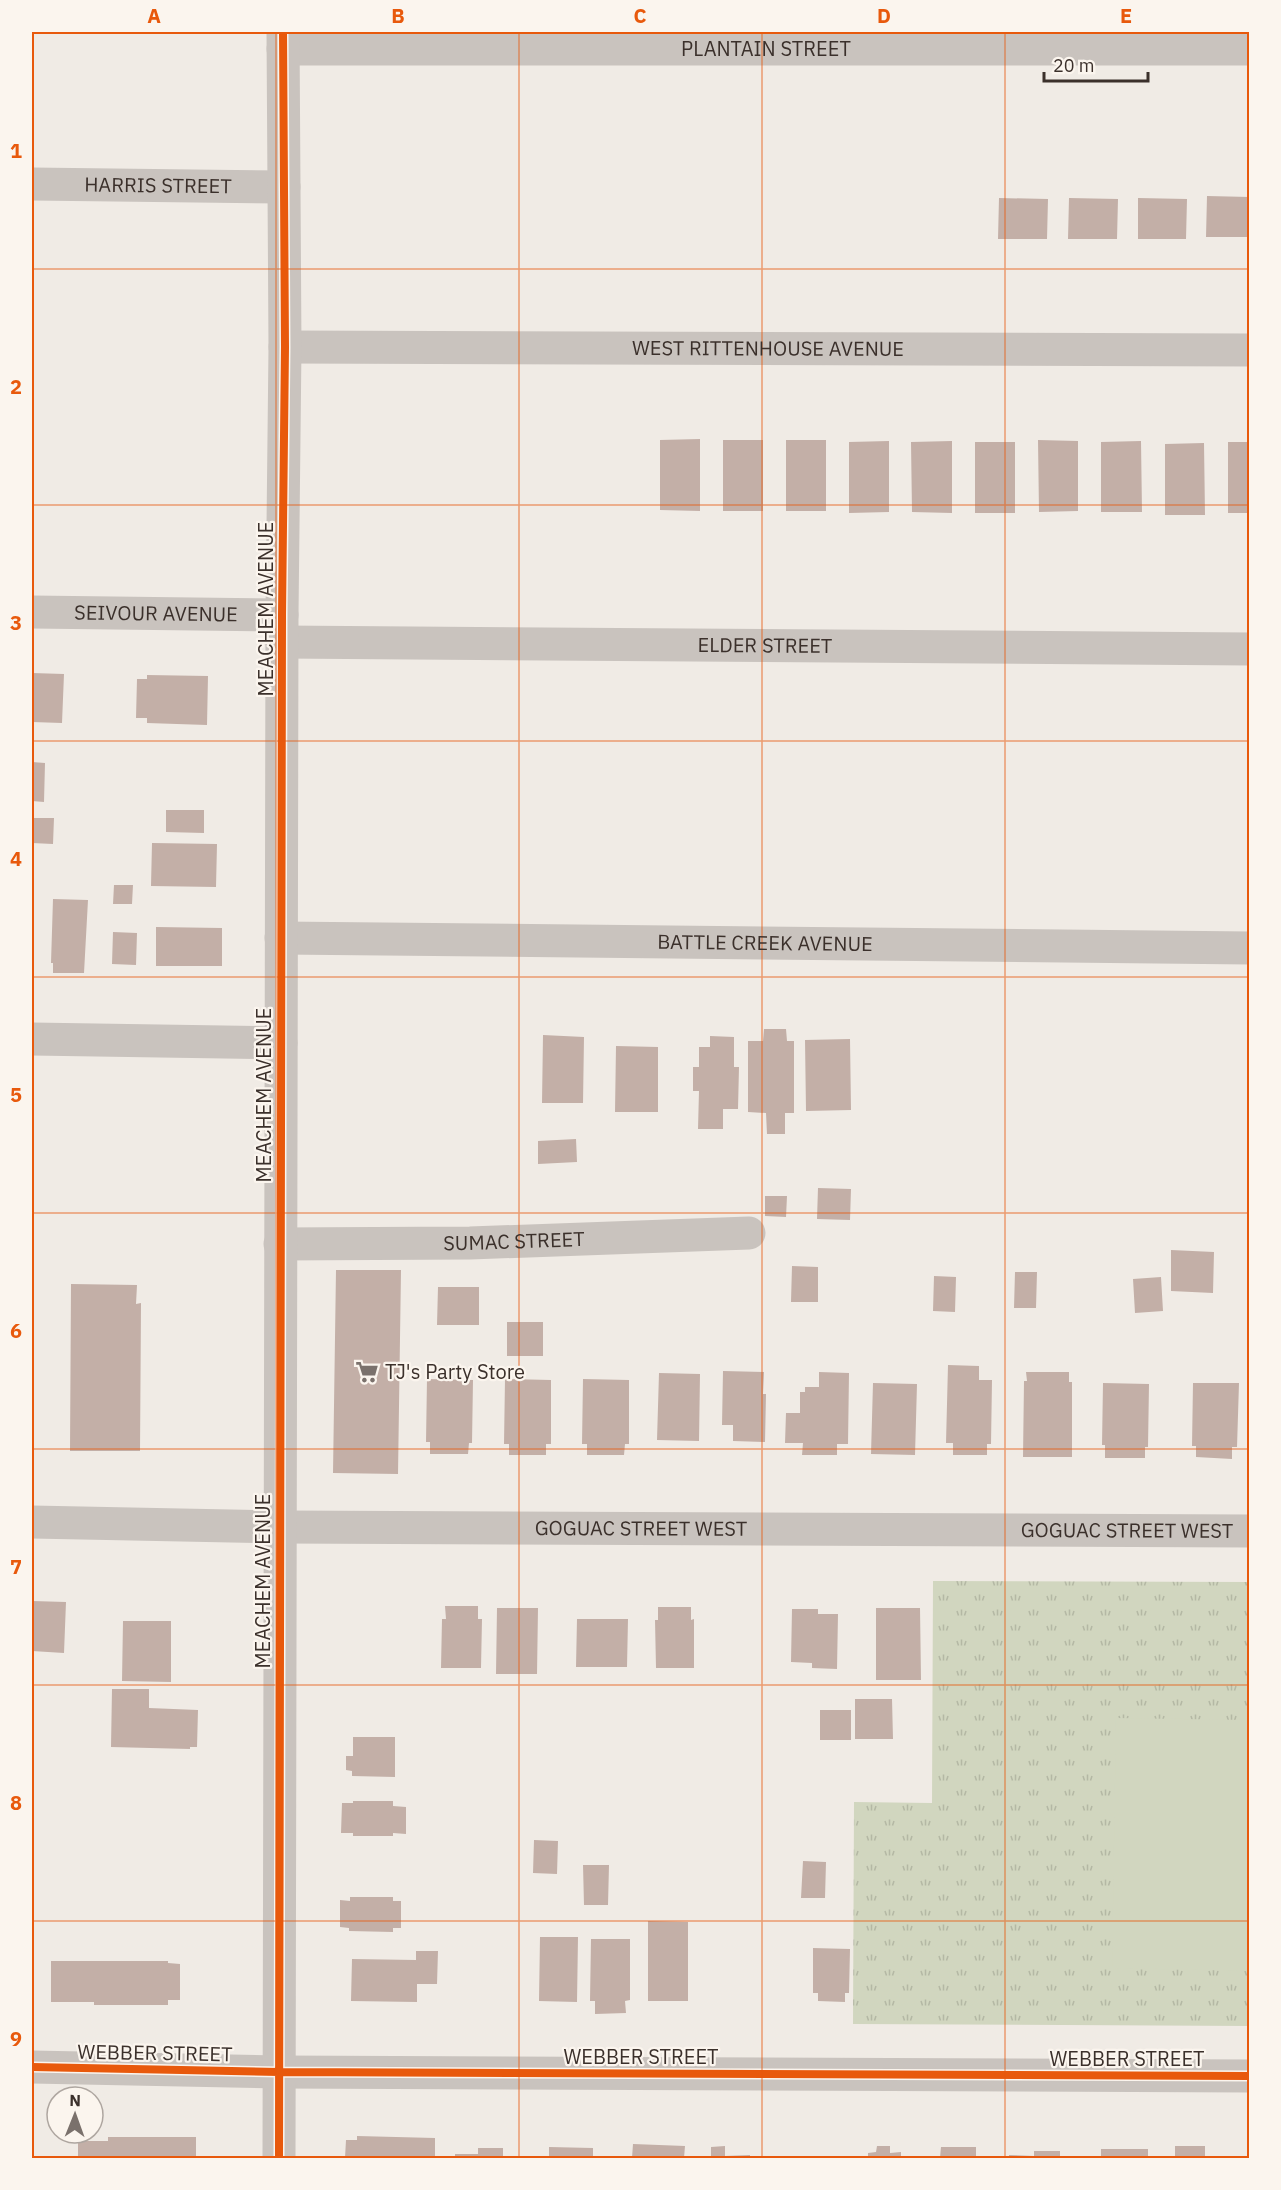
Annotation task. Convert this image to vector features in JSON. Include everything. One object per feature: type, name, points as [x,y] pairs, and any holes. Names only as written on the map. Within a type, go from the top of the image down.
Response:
[{"type":"street","name":"PLANTAIN STREET","points":[[283,40],[1250,50]]},
{"type":"street","name":"MEACHEM AVENUE","points":[[279,2158],[280,1043],[285,347],[283,40]]},
{"type":"street","name":"HARRIS STREET","points":[[32,184],[284,187]]},
{"type":"street","name":"WEST RITTENHOUSE AVENUE","points":[[285,347],[1250,350]]},
{"type":"street","name":"SEIVOUR AVENUE","points":[[32,612],[282,629]]},
{"type":"street","name":"ELDER STREET","points":[[282,629],[1250,650]]},
{"type":"street","name":"BATTLE CREEK AVENUE","points":[[281,938],[1250,948]]},
{"type":"street","points":[[32,1039],[280,1043]]},
{"type":"street","name":"SUMAC STREET","points":[[280,1244],[470,1243],[749,1233]]},
{"type":"street","name":"GOGUAC STREET WEST","points":[[32,1522],[280,1527],[1250,1531]]},
{"type":"street","name":"WEBBER STREET","points":[[32,2067],[279,2072],[1250,2076]]},
{"type":"green space","points":[[933,1581],[1249,1582],[1249,2026],[853,2024],[854,1802],[932,1803]]},
{"type":"green space","points":[[1116,1718],[1249,1720],[1249,1971],[1112,1968]]},
{"type":"building","points":[[1207,196],[1250,197],[1250,237],[1206,237]]},
{"type":"building","points":[[999,198],[1048,199],[1047,239],[998,239]]},
{"type":"building","points":[[1069,198],[1118,199],[1117,239],[1068,239]]},
{"type":"building","points":[[1138,198],[1187,199],[1186,239],[1138,239]]},
{"type":"building","points":[[700,439],[700,511],[660,510],[660,440]]},
{"type":"building","points":[[723,440],[763,440],[763,511],[723,511]]},
{"type":"building","points":[[786,440],[826,440],[826,511],[786,511]]},
{"type":"building","points":[[1038,440],[1078,441],[1078,511],[1039,512]]},
{"type":"building","points":[[889,441],[889,512],[849,513],[849,442]]},
{"type":"building","points":[[952,441],[952,513],[912,512],[911,442]]},
{"type":"building","points":[[1141,441],[1142,512],[1101,512],[1101,442]]},
{"type":"building","points":[[975,442],[1015,442],[1015,513],[975,513]]},
{"type":"building","points":[[1228,442],[1250,442],[1250,513],[1228,513]]},
{"type":"building","points":[[1204,443],[1205,515],[1165,515],[1165,444]]},
{"type":"building","points":[[32,673],[64,674],[62,723],[32,722]]},
{"type":"building","points":[[147,675],[208,676],[207,725],[147,723],[147,718],[136,718],[137,679],[147,679]]},
{"type":"building","points":[[32,762],[45,763],[44,802],[32,801]]},
{"type":"building","points":[[166,810],[204,810],[204,833],[166,832]]},
{"type":"building","points":[[33,818],[54,818],[53,844],[32,843]]},
{"type":"building","points":[[152,843],[217,844],[216,887],[151,886]]},
{"type":"building","points":[[114,885],[133,885],[132,904],[113,904]]},
{"type":"building","points":[[53,899],[88,900],[84,973],[53,973],[53,963],[51,963]]},
{"type":"building","points":[[156,927],[222,928],[222,966],[156,966]]},
{"type":"building","points":[[113,932],[137,933],[136,965],[112,964]]},
{"type":"building","points":[[764,1029],[786,1029],[787,1041],[794,1041],[794,1113],[785,1113],[785,1134],[767,1134],[766,1113],[748,1112],[748,1041],[763,1041]]},
{"type":"building","points":[[543,1035],[584,1037],[583,1103],[542,1103]]},
{"type":"building","points":[[710,1036],[734,1037],[734,1067],[739,1067],[738,1109],[723,1109],[723,1129],[698,1129],[699,1091],[693,1091],[693,1067],[699,1067],[699,1047],[710,1047]]},
{"type":"building","points":[[850,1039],[851,1110],[806,1111],[805,1040]]},
{"type":"building","points":[[616,1046],[658,1047],[658,1112],[615,1112]]},
{"type":"building","points":[[576,1139],[577,1162],[538,1164],[538,1141]]},
{"type":"building","points":[[818,1188],[851,1189],[850,1220],[817,1219]]},
{"type":"building","points":[[765,1196],[787,1196],[786,1217],[765,1216]]},
{"type":"building","points":[[1171,1250],[1214,1252],[1213,1293],[1171,1291]]},
{"type":"building","points":[[792,1266],[818,1267],[818,1302],[791,1302]]},
{"type":"building","name":"TJ's Party Store","points":[[336,1270],[401,1270],[398,1474],[333,1473]]},
{"type":"building","points":[[1015,1272],[1037,1272],[1036,1308],[1014,1308]]},
{"type":"building","points":[[934,1276],[956,1277],[955,1312],[933,1311]]},
{"type":"building","points":[[1161,1277],[1163,1311],[1135,1313],[1133,1279]]},
{"type":"building","points":[[71,1284],[137,1285],[136,1304],[141,1303],[140,1451],[70,1451]]},
{"type":"building","points":[[438,1287],[479,1287],[479,1325],[437,1325]]},
{"type":"building","points":[[507,1322],[543,1322],[543,1356],[507,1356]]},
{"type":"building","points":[[948,1365],[979,1366],[979,1380],[992,1380],[991,1444],[987,1444],[987,1455],[953,1455],[953,1443],[946,1443]]},
{"type":"building","points":[[723,1371],[764,1372],[765,1442],[733,1441],[733,1425],[722,1425]]},
{"type":"building","points":[[819,1372],[849,1373],[848,1444],[837,1444],[837,1455],[802,1455],[803,1443],[785,1443],[786,1413],[800,1413],[800,1392],[805,1392],[805,1387],[819,1387]]},
{"type":"building","points":[[1026,1372],[1069,1372],[1069,1382],[1072,1382],[1072,1457],[1023,1457]]},
{"type":"building","points":[[659,1373],[700,1374],[699,1441],[657,1440]]},
{"type":"building","points":[[427,1379],[473,1380],[472,1443],[469,1443],[468,1454],[430,1454],[430,1442],[426,1442]]},
{"type":"building","points":[[505,1379],[551,1380],[551,1444],[546,1444],[546,1455],[509,1455],[509,1444],[504,1444]]},
{"type":"building","points":[[583,1379],[629,1380],[629,1444],[625,1444],[624,1455],[587,1455],[587,1444],[582,1444]]},
{"type":"building","points":[[873,1383],[917,1384],[915,1455],[871,1454]]},
{"type":"building","points":[[1103,1383],[1149,1384],[1148,1447],[1145,1447],[1145,1458],[1105,1458],[1105,1445],[1102,1445]]},
{"type":"building","points":[[1193,1383],[1239,1383],[1237,1447],[1232,1447],[1232,1459],[1196,1457],[1196,1446],[1192,1446]]},
{"type":"building","points":[[32,1601],[66,1602],[64,1653],[32,1651]]},
{"type":"building","points":[[445,1606],[478,1606],[478,1619],[482,1619],[481,1668],[441,1668],[442,1619],[446,1619]]},
{"type":"building","points":[[658,1607],[691,1607],[691,1620],[694,1619],[694,1668],[656,1668],[655,1620],[658,1620]]},
{"type":"building","points":[[497,1608],[538,1608],[537,1674],[496,1674]]},
{"type":"building","points":[[876,1608],[920,1608],[921,1680],[876,1680]]},
{"type":"building","points":[[792,1609],[818,1609],[818,1614],[838,1614],[837,1669],[812,1668],[812,1663],[791,1662]]},
{"type":"building","points":[[577,1619],[628,1619],[627,1667],[576,1667]]},
{"type":"building","points":[[123,1621],[171,1621],[171,1682],[122,1681]]},
{"type":"building","points":[[112,1689],[149,1689],[149,1708],[198,1710],[197,1747],[190,1747],[190,1749],[111,1747]]},
{"type":"building","points":[[855,1699],[892,1699],[893,1739],[855,1739]]},
{"type":"building","points":[[820,1710],[851,1710],[851,1740],[820,1740]]},
{"type":"building","points":[[353,1737],[395,1737],[395,1777],[352,1776],[352,1771],[346,1770],[346,1756],[353,1756]]},
{"type":"building","points":[[353,1801],[393,1801],[393,1806],[406,1807],[406,1834],[353,1836],[353,1833],[341,1833],[342,1803],[353,1803]]},
{"type":"building","points":[[534,1840],[558,1841],[557,1874],[533,1873]]},
{"type":"building","points":[[803,1861],[826,1862],[825,1898],[801,1898]]},
{"type":"building","points":[[583,1865],[609,1865],[608,1905],[584,1905]]},
{"type":"building","points":[[350,1897],[393,1897],[393,1901],[401,1901],[401,1928],[393,1928],[393,1932],[349,1931],[349,1928],[340,1927],[340,1900],[350,1901]]},
{"type":"building","points":[[648,1921],[688,1922],[688,2001],[648,2001]]},
{"type":"building","points":[[540,1937],[578,1937],[577,2002],[539,2001]]},
{"type":"building","points":[[591,1939],[630,1939],[630,2000],[625,2001],[626,2013],[595,2014],[595,2001],[590,2001]]},
{"type":"building","points":[[813,1948],[850,1949],[849,1993],[845,1993],[845,2002],[818,2001],[818,1993],[813,1993]]},
{"type":"building","points":[[416,1951],[438,1951],[437,1984],[417,1984],[417,2002],[351,2001],[352,1959],[416,1960]]},
{"type":"building","points":[[51,1961],[168,1961],[168,1963],[180,1964],[180,2000],[168,2000],[168,2005],[94,2005],[94,2002],[51,2002]]},
{"type":"building","points":[[357,2136],[435,2138],[435,2158],[345,2158],[346,2140],[357,2140]]},
{"type":"building","points":[[108,2137],[196,2137],[196,2158],[78,2158],[78,2145],[105,2145],[105,2141],[108,2141]]},
{"type":"building","points":[[633,2144],[685,2146],[684,2158],[632,2158]]},
{"type":"building","points":[[725,2146],[725,2156],[750,2155],[750,2158],[703,2158],[703,2156],[711,2156],[711,2147]]},
{"type":"building","points":[[877,2146],[890,2146],[890,2153],[901,2152],[901,2158],[868,2158],[868,2153],[876,2152]]},
{"type":"building","points":[[1175,2146],[1205,2146],[1205,2158],[1175,2158]]},
{"type":"building","points":[[549,2147],[593,2148],[593,2158],[549,2158]]},
{"type":"building","points":[[941,2147],[976,2147],[976,2158],[940,2158]]},
{"type":"building","points":[[478,2148],[503,2148],[503,2158],[455,2158],[455,2154],[478,2154]]},
{"type":"building","points":[[1101,2149],[1148,2149],[1148,2158],[1101,2158]]},
{"type":"building","points":[[1034,2151],[1060,2151],[1060,2158],[1009,2158],[1009,2155],[1034,2156]]},
{"type":"cycle path","points":[[279,2158],[282,615],[285,347],[283,32]]},
{"type":"cycle path","points":[[32,2067],[279,2072],[1250,2076]]},
{"type":"place","name":"TJ's Party Store","points":[[367,1372]]}]
